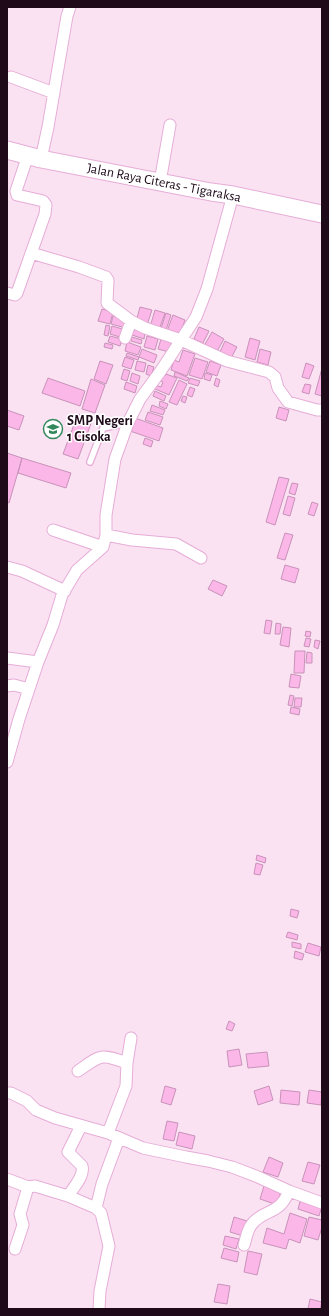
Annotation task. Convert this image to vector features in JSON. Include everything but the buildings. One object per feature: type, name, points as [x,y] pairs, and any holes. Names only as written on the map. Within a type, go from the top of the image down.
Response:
[{"type":"main road","name":"Jalan Raya Citeras - Tigaraksa","points":[[7,150],[34,157],[233,195],[322,214]]},
{"type":"street","points":[[7,293],[16,295],[17,293],[45,214],[46,205],[42,201],[17,195],[16,191],[20,178],[34,157],[54,94],[67,16],[70,7]]},
{"type":"street","points":[[11,77],[54,94]]},
{"type":"street","points":[[160,182],[170,125]]},
{"type":"street","points":[[7,762],[19,719],[38,662],[65,591],[77,570],[103,547],[106,535],[106,515],[115,459],[128,423],[140,399],[160,372],[196,317],[207,289],[233,195]]},
{"type":"street","points":[[31,254],[78,267],[106,277],[108,280],[107,303],[132,321],[145,328],[181,340],[227,361],[269,372],[275,377],[278,388],[288,402],[322,410]]},
{"type":"street","points":[[125,338],[132,321]]},
{"type":"street","points":[[53,530],[103,547]]},
{"type":"street","points":[[106,535],[132,540],[176,544],[201,558]]},
{"type":"street","points":[[7,566],[22,571],[65,591]]},
{"type":"street","points":[[7,658],[38,662]]},
{"type":"street","points":[[7,686],[14,685],[29,690]]},
{"type":"street","points":[[108,1134],[126,1086],[127,1063],[131,1038]]},
{"type":"street","points":[[78,1071],[103,1056],[109,1056],[127,1063]]},
{"type":"street","points":[[7,1093],[27,1101],[36,1110],[108,1134],[143,1148],[232,1167],[258,1176],[289,1191],[322,1203]]},
{"type":"street","points":[[68,1196],[80,1178],[83,1169],[82,1166],[68,1152],[81,1126]]},
{"type":"street","points":[[96,1208],[102,1184],[119,1138]]},
{"type":"street","points":[[7,1179],[28,1187],[34,1186],[68,1196],[96,1208],[101,1213],[109,1246],[100,1291],[99,1309]]},
{"type":"street","points":[[15,1248],[24,1225],[20,1214],[28,1187]]},
{"type":"street","points":[[244,1245],[252,1223],[263,1215],[278,1208],[285,1201],[289,1191]]},
{"type":"lane","points":[[90,462],[103,428],[128,423]]},
{"type":"place","name":"SMP Negeri 1 Cisoka","points":[[53,429]]}]
